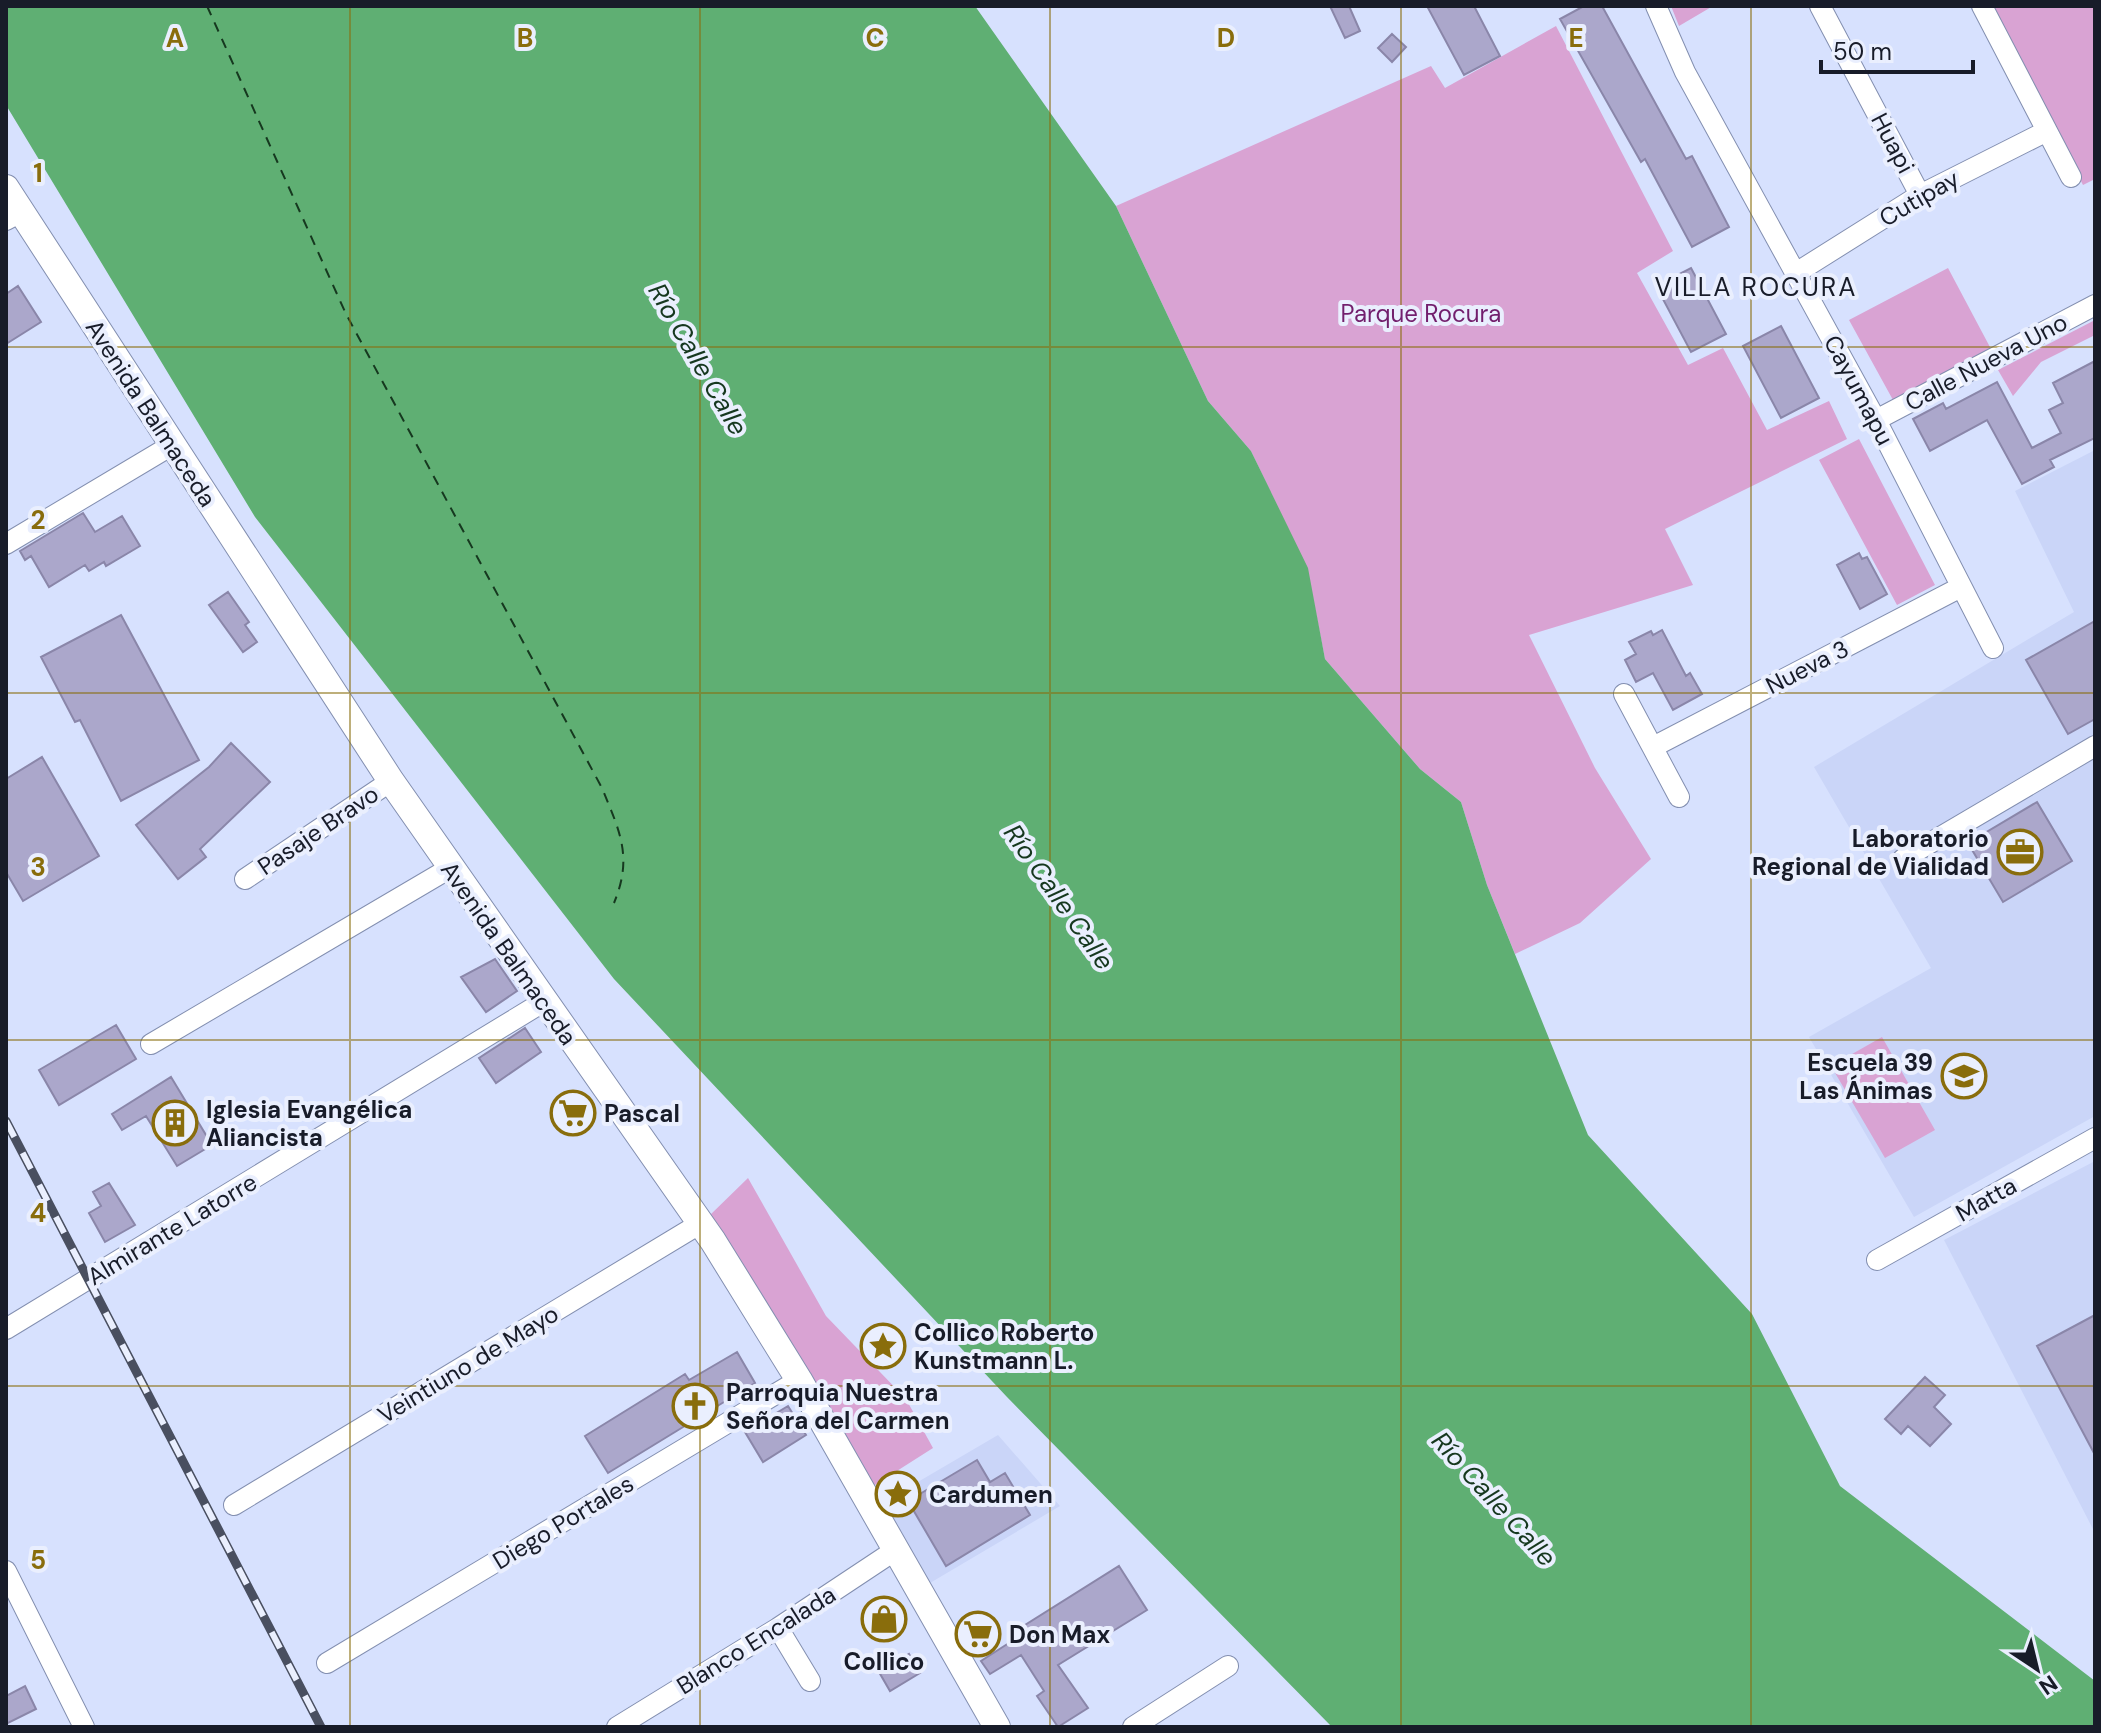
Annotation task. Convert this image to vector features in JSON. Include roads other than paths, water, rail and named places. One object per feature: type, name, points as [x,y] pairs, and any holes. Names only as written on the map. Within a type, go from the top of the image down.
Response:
[{"type":"main road","name":"Avenida Balmaceda","points":[[6,188],[13,216],[172,445],[391,781],[543,1002],[701,1223],[799,1380],[997,1727]]},
{"type":"street","name":"Cayumapu","points":[[1656,6],[1685,72],[1876,420],[1993,648]]},
{"type":"street","name":"Huapi","points":[[1820,6],[1920,195]]},
{"type":"street","points":[[1982,6],[2071,177]]},
{"type":"street","name":"Cutipay","points":[[1796,273],[1920,195],[2047,131]]},
{"type":"street","name":"Calle Nueva Uno","points":[[1876,420],[2095,305]]},
{"type":"street","points":[[6,544],[172,445]]},
{"type":"street","name":"Nueva 3","points":[[1653,747],[1961,587]]},
{"type":"street","points":[[1624,694],[1679,797]]},
{"type":"street","points":[[1903,859],[2095,746]]},
{"type":"street","name":"Pasaje Bravo","points":[[245,879],[391,781]]},
{"type":"street","points":[[151,1044],[450,868]]},
{"type":"street","name":"Almirante Latorre","points":[[6,1329],[543,1002]]},
{"type":"street","name":"Matta","points":[[1877,1260],[2095,1138]]},
{"type":"street","name":"Veintiuno de Mayo","points":[[234,1505],[701,1223]]},
{"type":"street","name":"Diego Portales","points":[[327,1663],[799,1380]]},
{"type":"street","name":"Blanco Encalada","points":[[617,1727],[778,1628],[894,1551]]},
{"type":"street","points":[[6,1571],[84,1727]]},
{"type":"street","points":[[778,1628],[810,1681]]},
{"type":"street","points":[[1133,1727],[1228,1666]]},
{"type":"water","name":"Río Calle Calle","points":[[6,6],[975,6],[1116,206],[1208,401],[1251,451],[1308,568],[1325,659],[1420,769],[1461,802],[1487,885],[1588,1135],[1752,1314],[1840,1486],[2095,1681],[2095,1727],[1332,1727],[1007,1397],[614,979],[255,517],[6,105]]},
{"type":"railway","points":[[6,1121],[321,1727]]},
{"type":"place","name":"Laboratorio Regional de Vialidad","points":[[2020,852]]},
{"type":"place","name":"Escuela 39 Las Ánimas","points":[[1964,1076]]},
{"type":"place","name":"Pascal","points":[[573,1113]]},
{"type":"place","name":"Iglesia Evangélica Aliancista","points":[[175,1123]]},
{"type":"place","name":"Collico Roberto Kunstmann L.","points":[[883,1346]]},
{"type":"place","name":"Parroquia Nuestra Señora del Carmen","points":[[695,1406]]},
{"type":"place","name":"Cardumen","points":[[898,1494]]},
{"type":"place","name":"Collico","points":[[884,1619]]},
{"type":"place","name":"Don Max","points":[[978,1634]]},
{"type":"district","name":"VILLA ROCURA","points":[[1756,287]]},
{"type":"park label","name":"Parque Rocura","points":[[1421,313]]}]
